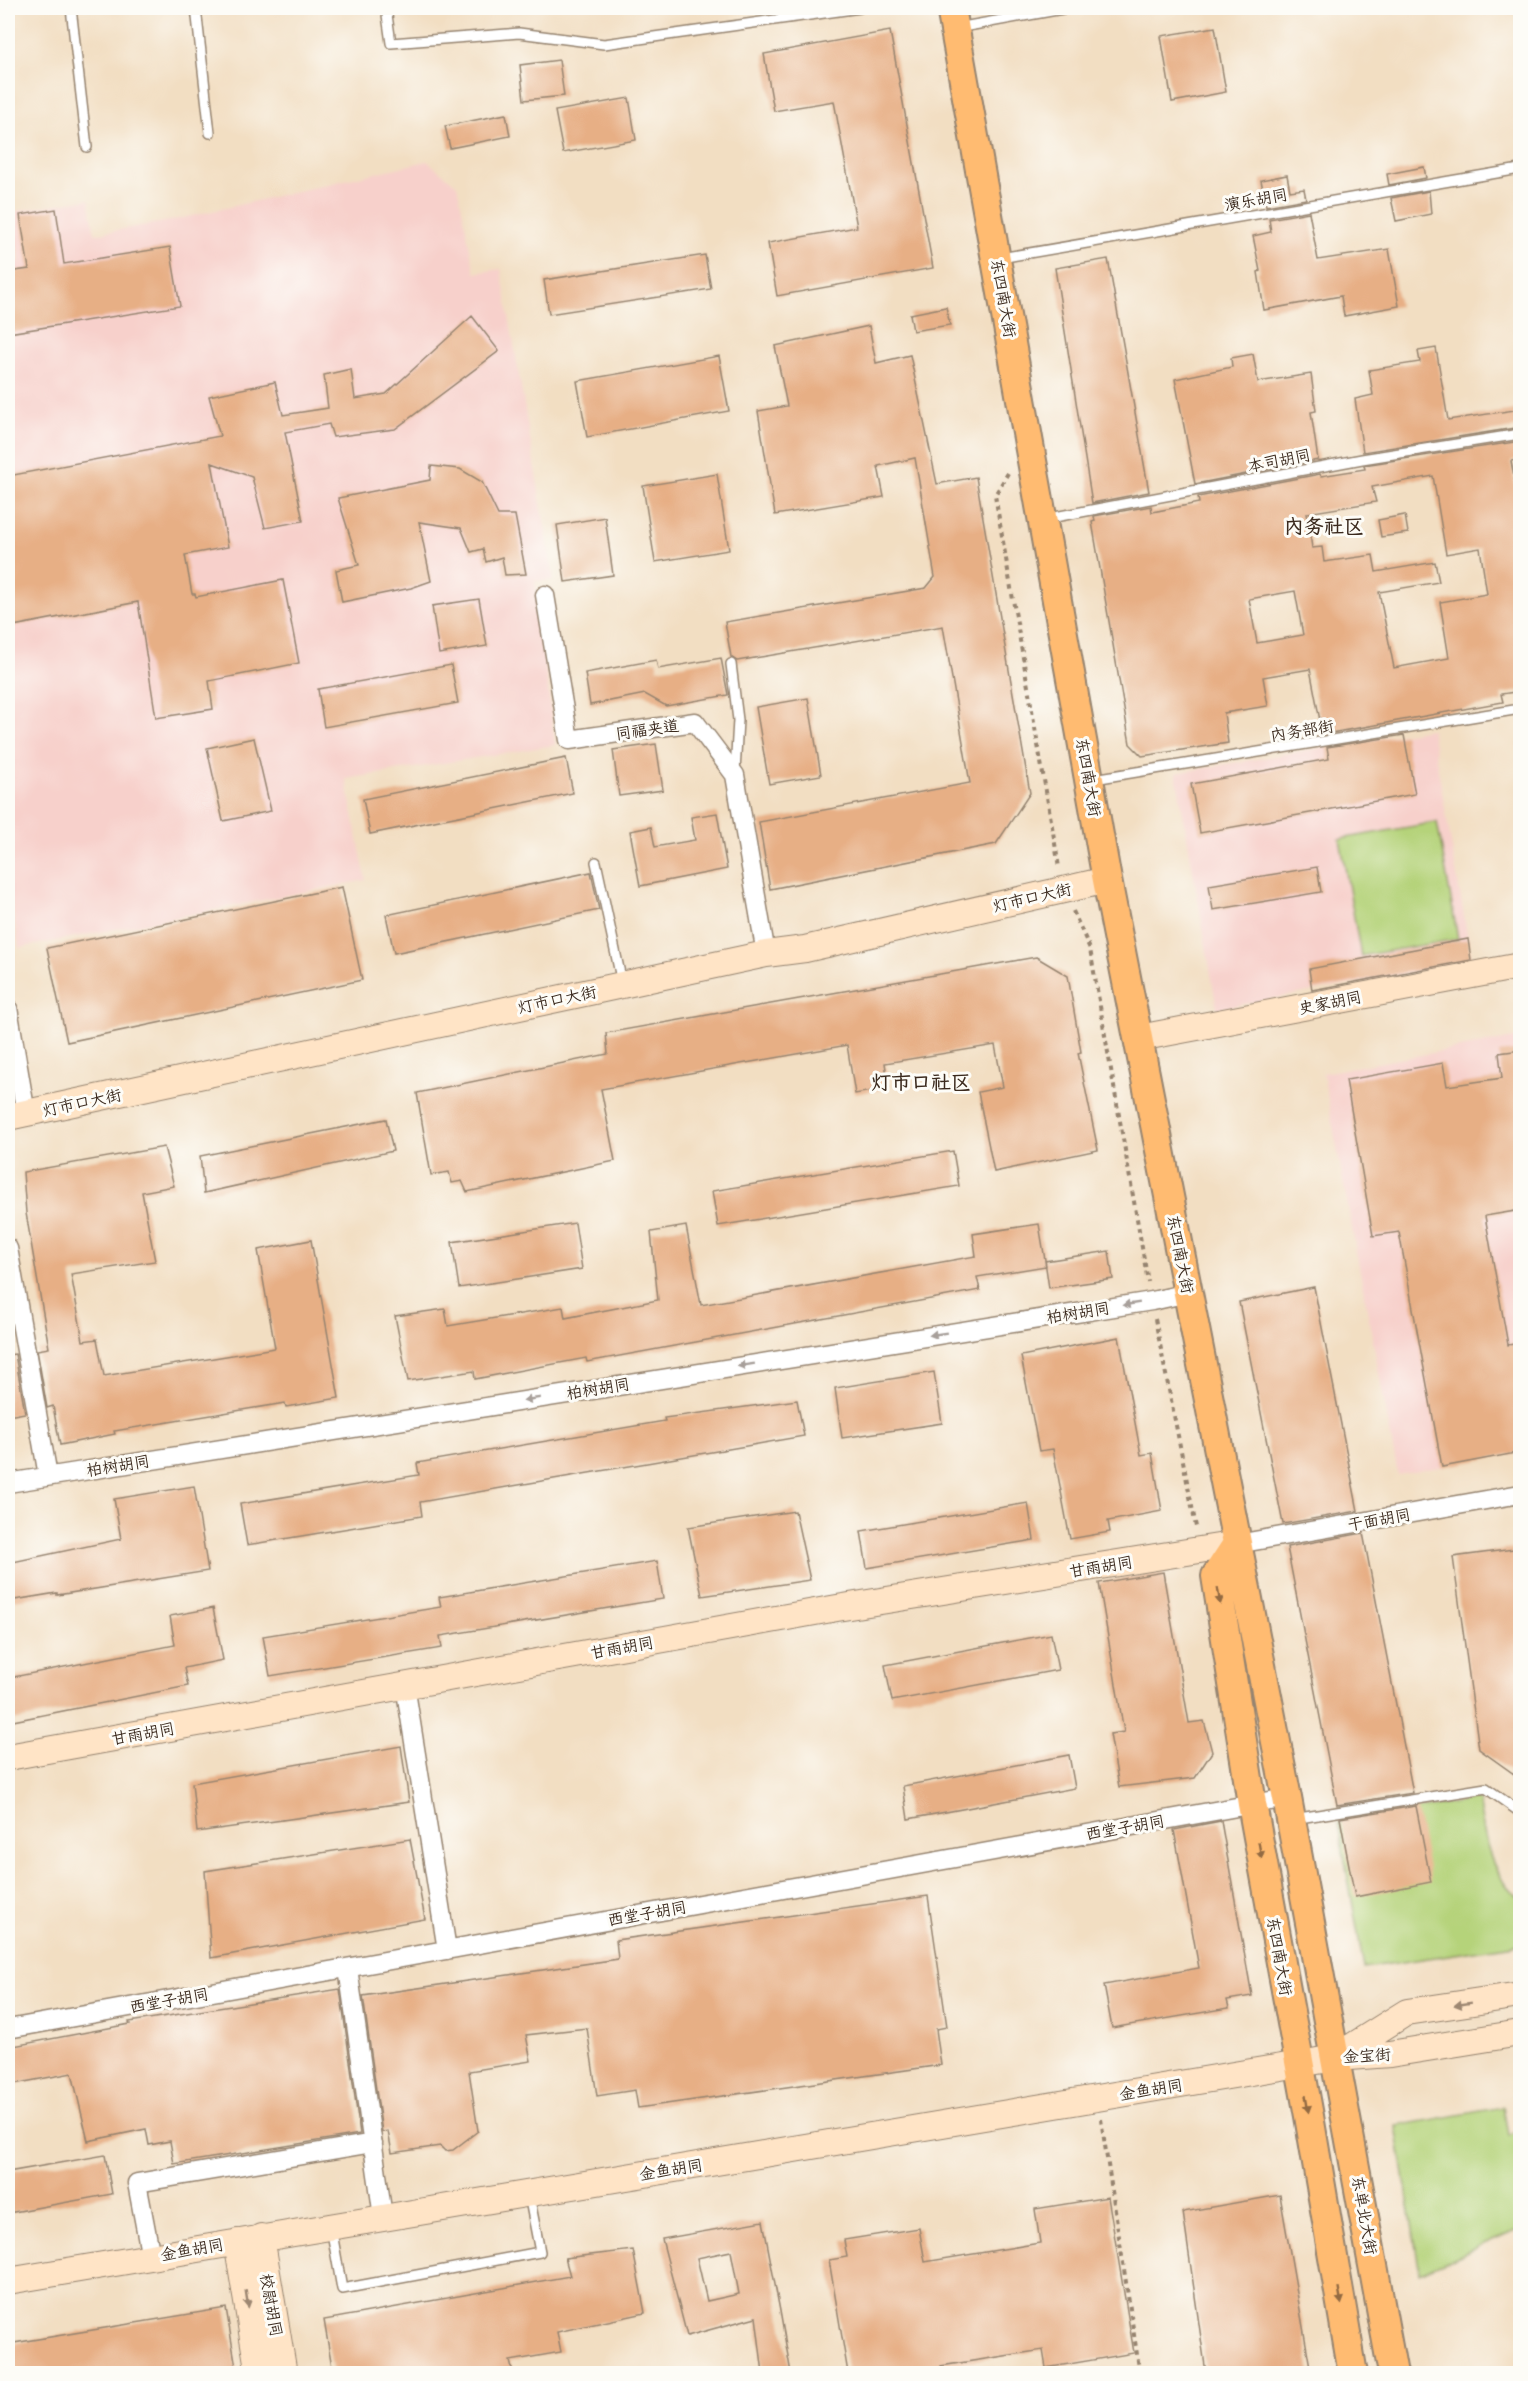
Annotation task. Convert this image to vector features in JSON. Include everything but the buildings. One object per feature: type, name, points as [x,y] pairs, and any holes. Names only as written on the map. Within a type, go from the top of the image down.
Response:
[{"type":"main road","name":"东四南大街","points":[[953,18],[1107,880],[1289,1809],[1335,2058]]},
{"type":"main road","name":"东四南大街","points":[[1237,1544],[1216,1576],[1252,1804],[1300,2064],[1353,2373]]},
{"type":"main road","name":"东单北大街","points":[[1335,2058],[1394,2373]]},
{"type":"street","name":"同福夹道","points":[[545,595],[569,740],[695,722],[735,775],[766,954]]},
{"type":"street","name":"灯市口大街","points":[[17,1115],[766,954],[805,949],[1107,880]]},
{"type":"street","name":"史家胡同","points":[[1140,1045],[1521,966]]},
{"type":"street","points":[[1140,1045],[1521,984]]},
{"type":"street","points":[[8,1008],[17,1115]]},
{"type":"street","points":[[8,1248],[48,1476]]},
{"type":"street","name":"柏树胡同","points":[[8,1483],[1152,1301],[1188,1293]]},
{"type":"street","name":"干面胡同","points":[[1237,1544],[1521,1494]]},
{"type":"street","name":"甘雨胡同","points":[[8,1757],[837,1608],[1237,1544]]},
{"type":"street","points":[[405,1685],[447,1950]]},
{"type":"street","name":"西堂子胡同","points":[[8,2029],[1252,1804],[1289,1809]]},
{"type":"street","points":[[348,1968],[383,2217]]},
{"type":"street","name":"金宝街","points":[[1335,2058],[1407,2012],[1521,1995]]},
{"type":"street","name":"金宝街","points":[[1335,2058],[1390,2054],[1521,2033]]},
{"type":"street","name":"金鱼胡同","points":[[8,2281],[1335,2058]]},
{"type":"street","points":[[151,2257],[137,2183],[373,2143]]},
{"type":"street","name":"校尉胡同","points":[[249,2239],[259,2373]]},
{"type":"street","name":"校尉胡同","points":[[249,2239],[284,2373]]},
{"type":"lane","points":[[71,8],[87,147]]},
{"type":"lane","points":[[196,8],[210,133]]},
{"type":"lane","points":[[386,8],[391,43],[519,33],[604,44],[860,8]]},
{"type":"lane","points":[[953,18],[1068,8]]},
{"type":"lane","name":"演乐胡同","points":[[996,259],[1521,169]]},
{"type":"lane","name":"本司胡同","points":[[1043,519],[1362,459],[1521,434]]},
{"type":"lane","points":[[731,664],[738,720],[735,775]]},
{"type":"lane","name":"内务部街","points":[[1089,780],[1521,709]]},
{"type":"lane","points":[[596,862],[622,985]]},
{"type":"lane","points":[[1289,1809],[1486,1788],[1521,1812]]},
{"type":"lane","points":[[331,2226],[342,2289],[540,2252],[528,2192]]},
{"type":"path","points":[[1029,439],[995,495],[1063,890],[1090,949],[1152,1301],[1200,1550]]},
{"type":"path","points":[[1098,2097],[1140,2373]]},
{"type":"shaded area","points":[[427,161],[457,185],[475,273],[501,269],[554,580],[535,581],[555,745],[346,779],[366,880],[19,948],[8,883],[8,263],[20,261],[11,212],[89,199],[95,234],[170,221]]},
{"type":"shaded area","points":[[1431,729],[1472,962],[1217,1009],[1176,773]]},
{"type":"shaded area","points":[[1520,1037],[1520,1452],[1398,1475],[1323,1073]]},
{"type":"green space","points":[[1437,822],[1458,939],[1361,956],[1340,839]]},
{"type":"green space","points":[[1478,1799],[1486,1841],[1494,1866],[1509,1889],[1520,1898],[1520,1944],[1364,1968],[1338,1823]]},
{"type":"green space","points":[[1503,2107],[1508,2134],[1520,2132],[1520,2229],[1420,2273],[1396,2126]]},
{"type":"district","name":"内务社区","points":[[1324,526]]},
{"type":"district","name":"灯市口社区","points":[[921,1082]]}]
